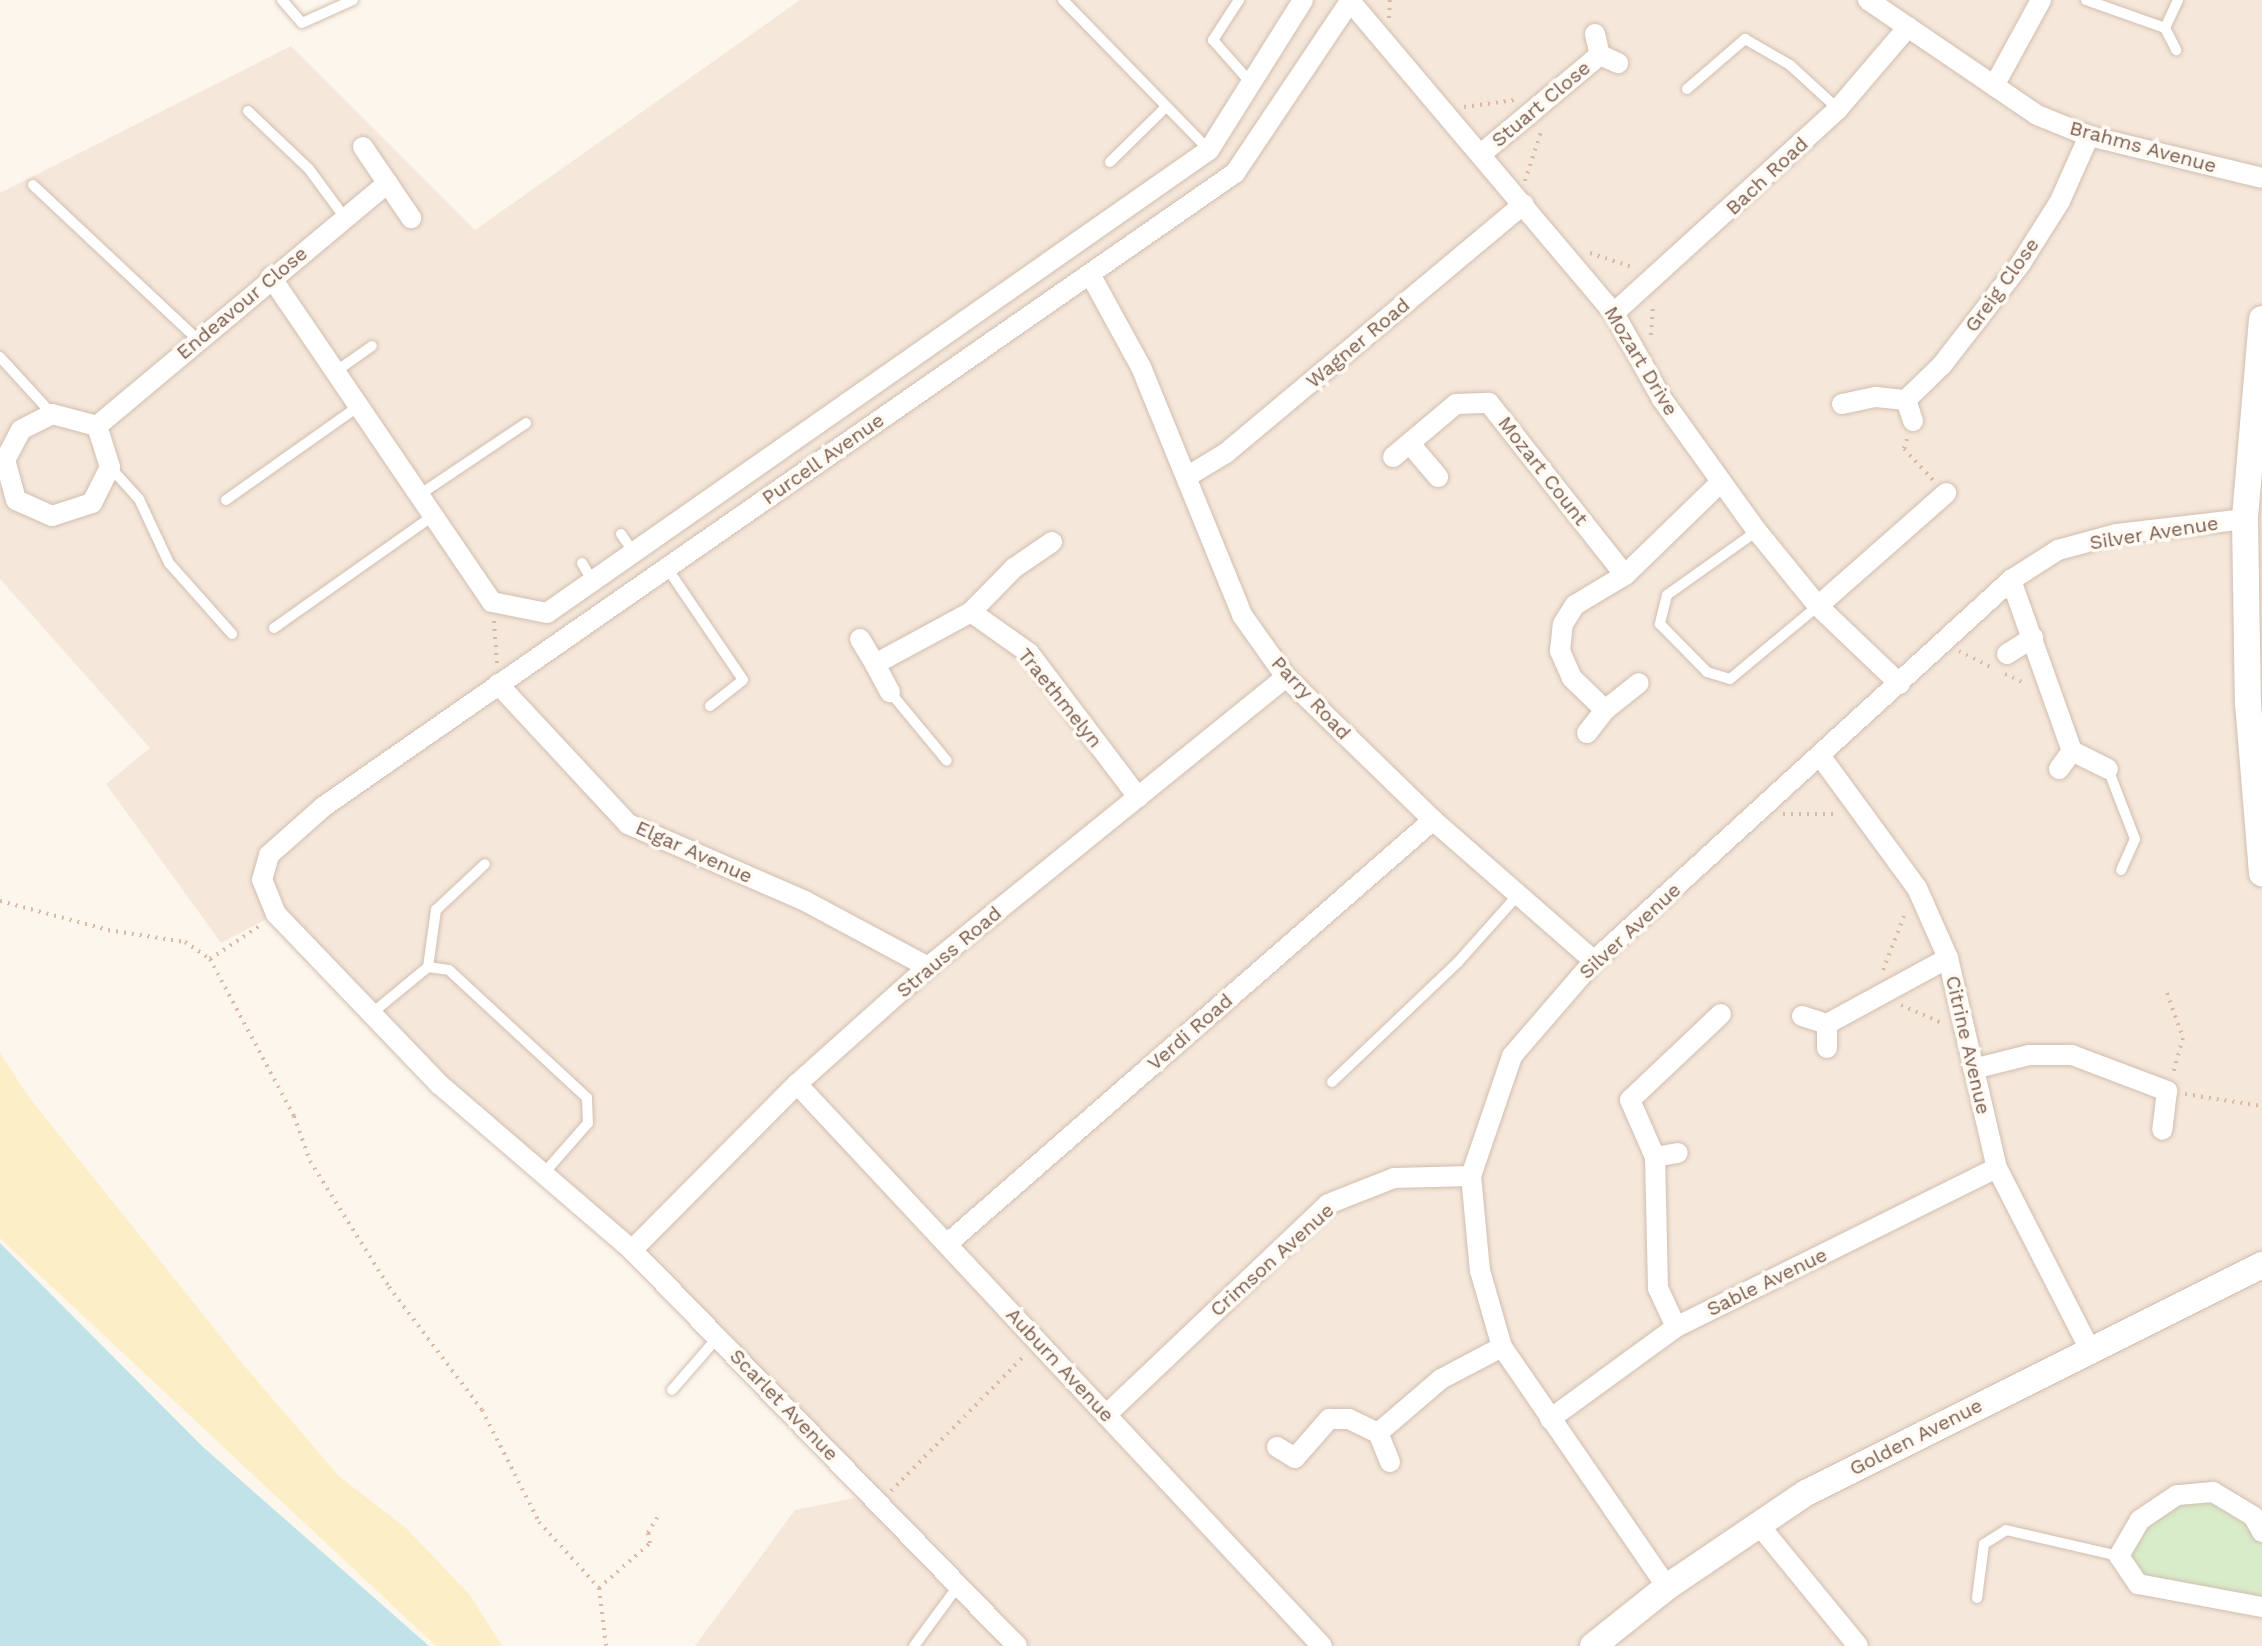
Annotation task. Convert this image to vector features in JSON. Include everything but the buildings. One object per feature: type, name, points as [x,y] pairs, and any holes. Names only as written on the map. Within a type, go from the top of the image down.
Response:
[{"type":"street","points":[[271,277],[492,602],[547,613],[594,584],[1209,150],[1249,81],[1303,0]]},
{"type":"street","name":"Brahms Avenue","points":[[1868,0],[2037,115],[2089,136],[2262,178]]},
{"type":"street","points":[[1994,86],[2041,0]]},
{"type":"street","name":"Mozart Drive","points":[[1350,1],[1614,313],[1662,399],[1757,531],[1818,606],[1900,684]]},
{"type":"street","name":"Purcell Avenue","points":[[262,880],[269,855],[323,807],[1235,173],[1350,1]]},
{"type":"street","name":"Bach Road","points":[[1614,313],[1838,109],[1908,27]]},
{"type":"street","name":"Stuart Close","points":[[1481,154],[1604,51]]},
{"type":"street","name":"Greig Close","points":[[1906,400],[1942,365],[2021,263],[2060,201],[2089,136]]},
{"type":"street","points":[[363,147],[411,218]]},
{"type":"street","name":"Endeavour Close","points":[[97,426],[271,277],[388,183]]},
{"type":"street","name":"Wagner Road","points":[[1188,476],[1226,453],[1524,204]]},
{"type":"street","name":"Parry Road","points":[[1090,274],[1141,367],[1188,476],[1242,615],[1286,677],[1433,820],[1594,961]]},
{"type":"street","points":[[2262,319],[2245,519],[2248,703],[2262,873]]},
{"type":"street","points":[[1842,404],[1876,397],[1906,400],[1913,421]]},
{"type":"street","name":"Mozart Count","points":[[1393,457],[1411,445],[1456,404],[1489,403],[1625,575]]},
{"type":"street","points":[[52,414],[97,426],[110,467],[92,503],[52,516],[16,500],[5,460],[21,430],[52,414]]},
{"type":"street","points":[[1411,445],[1438,477]]},
{"type":"street","points":[[1605,710],[1572,678],[1560,651],[1563,624],[1575,605],[1625,575],[1720,483]]},
{"type":"street","points":[[1818,606],[1923,500],[1946,493]]},
{"type":"street","name":"Silver Avenue","points":[[1667,1587],[1502,1347],[1480,1271],[1471,1176],[1512,1056],[1594,961],[1821,757],[2011,580],[2058,550],[2117,534],[2245,519]]},
{"type":"street","points":[[875,664],[971,612],[1014,568],[1052,542]]},
{"type":"street","points":[[2011,580],[2072,751],[2108,769]]},
{"type":"street","name":"Traethmelyn","points":[[971,612],[1029,653],[1138,797]]},
{"type":"street","points":[[2007,654],[2033,638]]},
{"type":"street","points":[[860,639],[890,692]]},
{"type":"street","name":"Strauss Road","points":[[632,1250],[797,1084],[928,967],[1286,677]]},
{"type":"street","points":[[1587,733],[1605,710],[1639,683]]},
{"type":"street","name":"Elgar Avenue","points":[[498,684],[628,824],[805,901],[928,967]]},
{"type":"street","points":[[2059,769],[2072,751]]},
{"type":"street","name":"Citrine Avenue","points":[[1821,757],[1865,811],[1924,902],[1948,958],[1997,1168],[2089,1348]]},
{"type":"street","name":"Verdi Road","points":[[947,1244],[1433,820]]},
{"type":"street","name":"Scarlet Avenue","points":[[262,880],[276,914],[440,1085],[545,1172],[632,1250],[1017,1646]]},
{"type":"street","points":[[1802,1016],[1827,1024],[1948,958]]},
{"type":"street","points":[[1676,1327],[1658,1288],[1655,1157],[1630,1100],[1721,1014]]},
{"type":"street","points":[[1827,1024],[1827,1048]]},
{"type":"street","points":[[1973,1069],[2029,1055],[2072,1055],[2167,1091],[2162,1130]]},
{"type":"street","name":"Auburn Avenue","points":[[797,1084],[1322,1646]]},
{"type":"street","points":[[1655,1157],[1678,1153]]},
{"type":"street","name":"Sable Avenue","points":[[1550,1419],[1676,1327],[1997,1168]]},
{"type":"street","name":"Crimson Avenue","points":[[1106,1415],[1328,1204],[1394,1178],[1471,1176]]},
{"type":"street","name":"Golden Avenue","points":[[1593,1646],[1667,1587],[1806,1493],[2089,1348],[2262,1265]]},
{"type":"street","points":[[1378,1433],[1441,1379],[1502,1347]]},
{"type":"street","points":[[1277,1447],[1295,1458],[1329,1419],[1349,1419],[1378,1433],[1390,1462]]},
{"type":"street","points":[[2262,1532],[2253,1516],[2213,1492],[2177,1495],[2140,1520],[2119,1556],[2138,1584],[2262,1607]]},
{"type":"street","points":[[1759,1525],[1858,1646]]},
{"type":"lane","points":[[282,0],[302,23],[353,0]]},
{"type":"lane","points":[[1063,0],[1209,150]]},
{"type":"lane","points":[[1239,0],[1213,40],[1249,81]]},
{"type":"lane","points":[[2086,0],[2165,28],[2176,50]]},
{"type":"lane","points":[[2165,28],[2178,0]]},
{"type":"lane","points":[[1687,89],[1745,39],[1790,65],[1838,109]]},
{"type":"lane","points":[[1110,162],[1165,108]]},
{"type":"lane","points":[[248,111],[309,169],[345,218]]},
{"type":"lane","points":[[33,185],[198,340]]},
{"type":"lane","points":[[335,372],[372,346]]},
{"type":"lane","points":[[0,357],[52,414]]},
{"type":"lane","points":[[226,500],[359,406]]},
{"type":"lane","points":[[419,495],[526,423]]},
{"type":"lane","points":[[110,467],[139,499],[169,563],[232,634]]},
{"type":"lane","points":[[274,628],[433,516]]},
{"type":"lane","points":[[1757,531],[1667,595],[1660,624],[1707,672],[1730,679],[1818,606]]},
{"type":"lane","points":[[621,534],[635,554]]},
{"type":"lane","points":[[582,563],[594,584]]},
{"type":"lane","points":[[667,568],[743,680],[710,706]]},
{"type":"lane","points":[[890,692],[947,761]]},
{"type":"lane","points":[[2108,769],[2135,839],[2121,870]]},
{"type":"lane","points":[[371,1014],[428,967],[436,910],[485,864]]},
{"type":"lane","points":[[1332,1082],[1458,962],[1518,895]]},
{"type":"lane","points":[[428,967],[449,970],[587,1098],[588,1123],[545,1172]]},
{"type":"lane","points":[[672,1390],[718,1337]]},
{"type":"lane","points":[[1977,1598],[1984,1544],[2006,1530],[2119,1556]]},
{"type":"lane","points":[[914,1646],[958,1586]]},
{"type":"path","points":[[1913,421],[1904,449],[1946,493]]},
{"type":"path","points":[[492,602],[498,684]]},
{"type":"path","points":[[1769,803],[1780,814],[1865,811]]},
{"type":"path","points":[[0,901],[108,930],[185,942],[210,959],[294,1116],[310,1161],[389,1287],[482,1410],[539,1522],[599,1588],[606,1646]]},
{"type":"path","points":[[1924,902],[1907,909],[1879,982],[1879,993],[1947,1026],[1963,1022]]},
{"type":"path","points":[[210,959],[276,914]]},
{"type":"path","points":[[2167,993],[2183,1038],[2167,1091],[2262,1106]]},
{"type":"path","points":[[879,1504],[1038,1342]]},
{"type":"path","points":[[599,1588],[650,1543],[648,1533],[659,1514]]},
{"type":"shaded area","points":[[800,0],[2262,0],[2262,1646],[695,1646],[795,1510],[869,1495],[276,914],[221,943],[106,784],[150,748],[0,579],[0,193],[291,46],[475,230]]},
{"type":"green space","points":[[2212,1498],[2250,1519],[2262,1539],[2262,1602],[2140,1579],[2124,1556],[2142,1522],[2177,1500]]},
{"type":"sand","points":[[0,1053],[28,1096],[246,1368],[340,1477],[406,1528],[470,1595],[502,1646],[436,1646],[0,1238]]},
{"type":"water","points":[[0,1243],[203,1447],[429,1646],[0,1646]]}]
